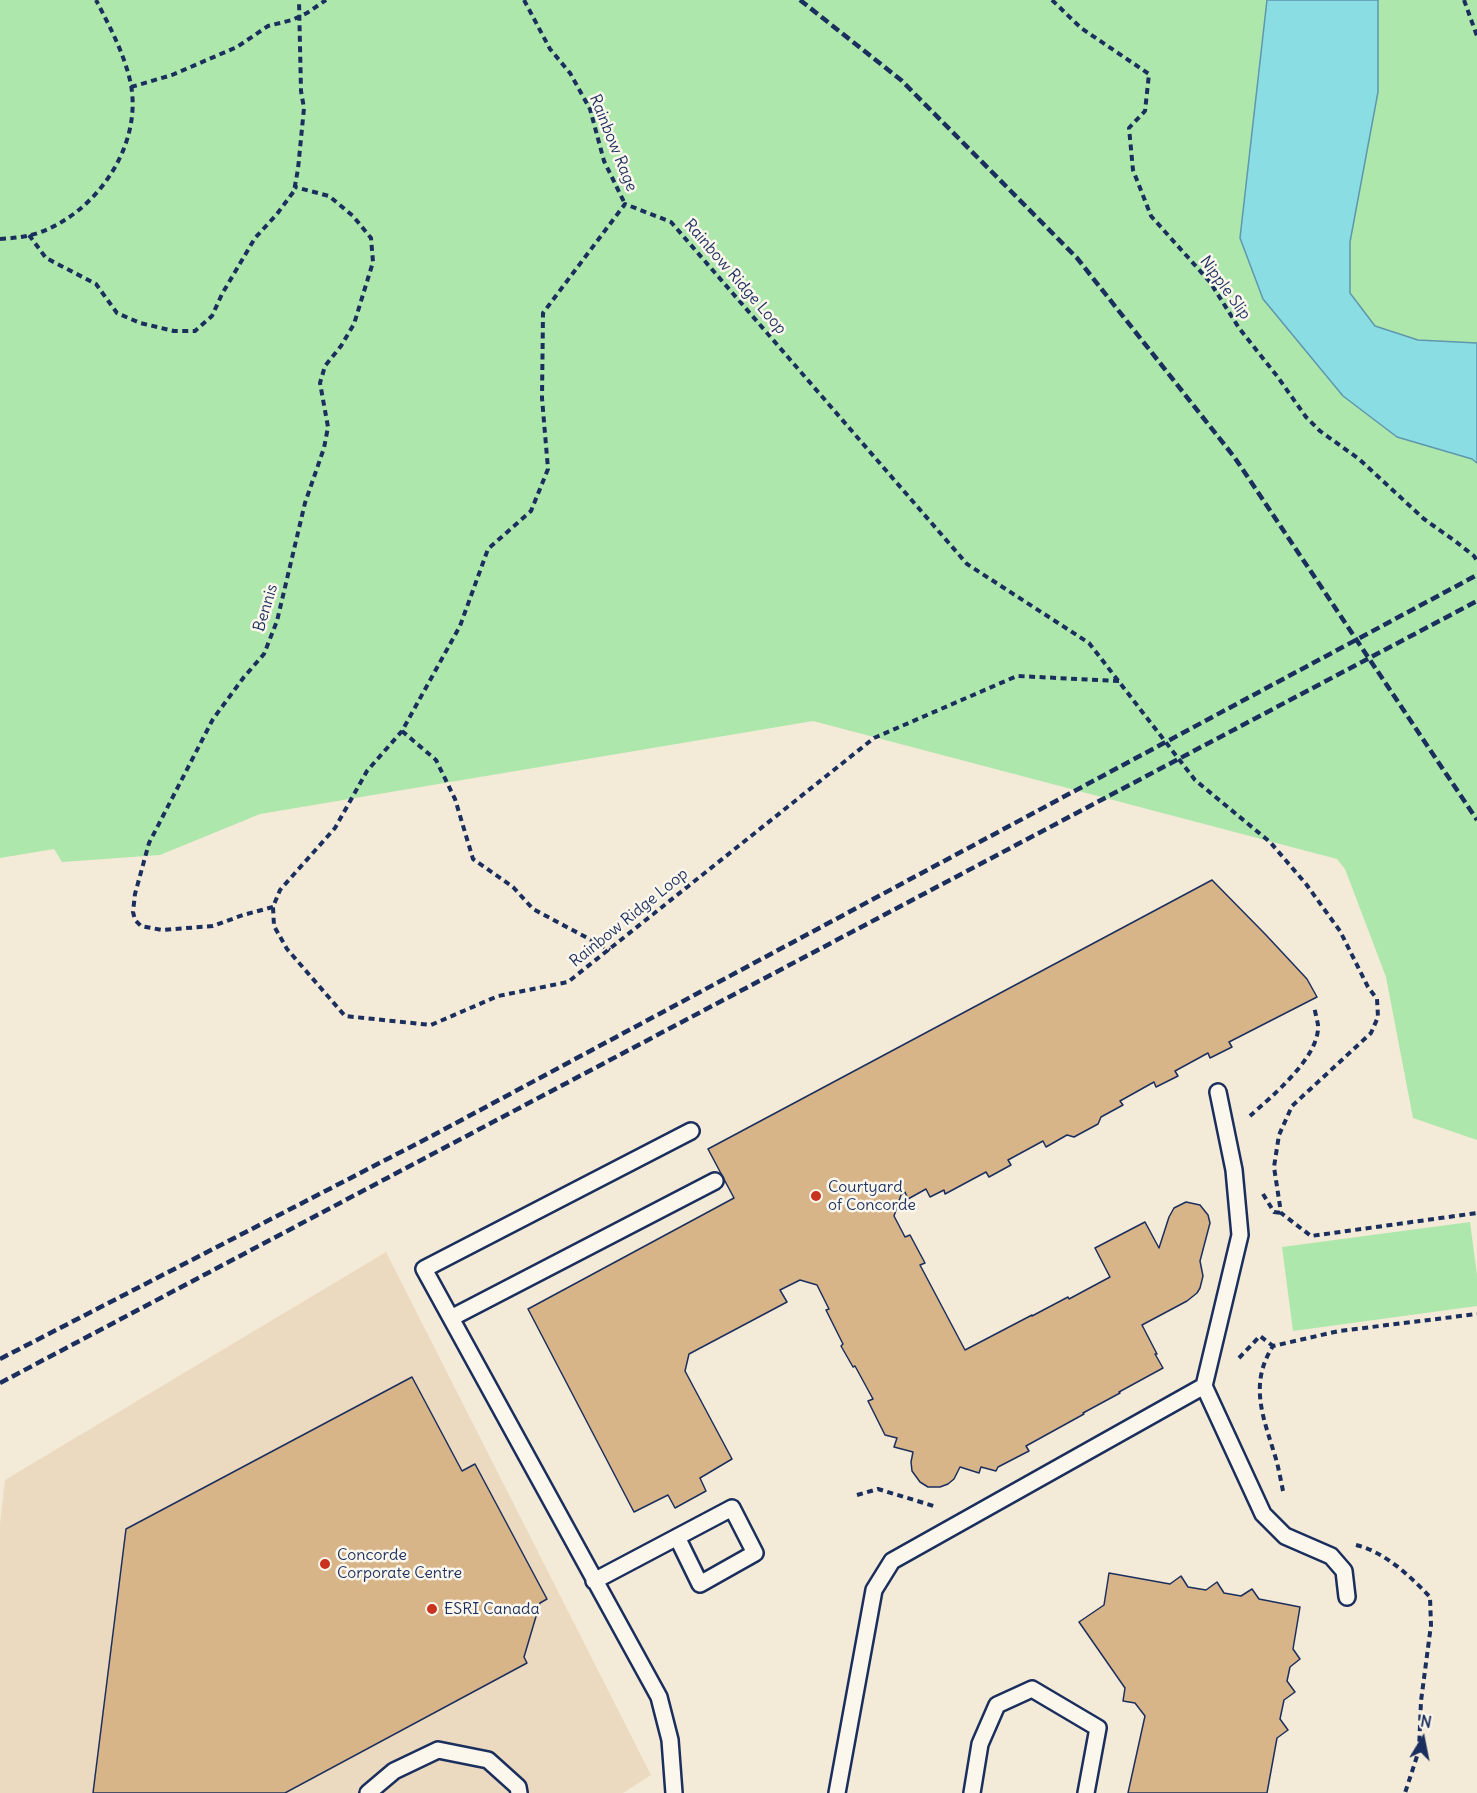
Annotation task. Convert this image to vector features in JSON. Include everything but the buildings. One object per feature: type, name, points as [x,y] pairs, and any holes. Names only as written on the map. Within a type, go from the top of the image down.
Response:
[{"type":"lane","points":[[1218,1092],[1234,1170],[1240,1235],[1204,1386],[1263,1514],[1285,1536],[1331,1556],[1344,1571],[1347,1597]]},
{"type":"lane","points":[[674,1793],[670,1740],[659,1697],[424,1269],[691,1131]]},
{"type":"lane","points":[[451,1318],[715,1181]]},
{"type":"lane","points":[[837,1793],[874,1590],[892,1561],[1204,1386]]},
{"type":"lane","points":[[594,1581],[677,1537],[732,1508],[755,1553],[700,1584],[677,1537]]},
{"type":"lane","points":[[972,1793],[980,1744],[997,1706],[1032,1689],[1098,1728],[1086,1793]]},
{"type":"lane","points":[[368,1793],[394,1771],[438,1750],[489,1760],[518,1787],[519,1793]]},
{"type":"path","points":[[0,239],[29,235],[51,228],[73,214],[97,191],[114,169],[123,151],[130,128],[131,87],[117,43],[96,0]]},
{"type":"path","points":[[29,235],[46,258],[96,284],[117,313],[140,323],[174,331],[195,331],[212,316],[222,294],[255,238],[277,214],[295,187],[304,108],[301,91],[299,0]]},
{"type":"path","points":[[131,87],[172,75],[237,47],[268,26],[307,14],[326,0]]},
{"type":"path","name":"Rainbow Rage","points":[[524,0],[550,49],[570,73],[590,110],[604,160],[625,204]]},
{"type":"path","name":"Nipple Slip","points":[[1052,0],[1081,28],[1149,74],[1145,111],[1129,128],[1133,170],[1150,216],[1210,282],[1239,328],[1306,417],[1320,431],[1359,459],[1424,519],[1468,551],[1477,561]]},
{"type":"path","points":[[1464,0],[1477,36]]},
{"type":"path","name":"Bennis","points":[[273,907],[213,926],[162,930],[141,926],[135,920],[133,912],[135,894],[149,843],[159,822],[213,719],[264,654],[278,621],[305,503],[324,448],[328,428],[320,383],[325,366],[354,324],[373,262],[371,238],[353,216],[329,196],[295,187]]},
{"type":"path","points":[[273,907],[280,890],[336,828],[367,771],[402,731],[460,626],[488,549],[531,511],[548,469],[542,398],[543,313],[625,204]]},
{"type":"path","name":"Rainbow Ridge Loop","points":[[625,204],[671,222],[967,564],[1089,643],[1195,780],[1270,842],[1306,884],[1340,932],[1368,987],[1377,999],[1378,1017],[1371,1033],[1292,1106],[1279,1135],[1274,1167],[1281,1213]]},
{"type":"path","name":"Rainbow Ridge Loop","points":[[273,907],[274,926],[287,949],[345,1016],[431,1025],[498,996],[568,982],[874,738],[1017,676],[1119,681]]},
{"type":"path","points":[[402,731],[436,760],[455,799],[473,859],[513,887],[533,909],[610,950]]},
{"type":"path","points":[[1246,1123],[1249,1117],[1307,1058],[1318,1026],[1314,1006]]},
{"type":"path","points":[[1260,1189],[1274,1212],[1281,1213],[1311,1236],[1477,1213]]},
{"type":"path","points":[[1233,1364],[1260,1335],[1273,1346],[1339,1331],[1477,1314]]},
{"type":"shaded area","points":[[386,1252],[651,1775],[623,1793],[0,1793],[0,1524],[5,1480]]},
{"type":"green space","points":[[0,0],[1477,0],[1477,1140],[1413,1118],[1386,977],[1345,869],[1337,859],[813,721],[260,814],[160,855],[62,862],[54,849],[0,858]]},
{"type":"green space","points":[[1470,1222],[1477,1275],[1477,1306],[1293,1331],[1282,1247]]},
{"type":"water","points":[[1267,0],[1378,0],[1378,92],[1350,242],[1350,293],[1375,326],[1418,340],[1477,343],[1477,463],[1472,459],[1397,437],[1343,396],[1263,299],[1240,238]]},
{"type":"railway","points":[[800,0],[901,80],[1077,258],[1235,458],[1477,820]]},
{"type":"railway","points":[[0,1359],[428,1138],[1477,575]]},
{"type":"railway","points":[[0,1383],[1477,601]]},
{"type":"place","name":"Courtyard of Concorde","points":[[816,1196]]},
{"type":"place","name":"Concorde Corporate Centre","points":[[325,1564]]},
{"type":"place","name":"ESRI Canada","points":[[432,1609]]}]
